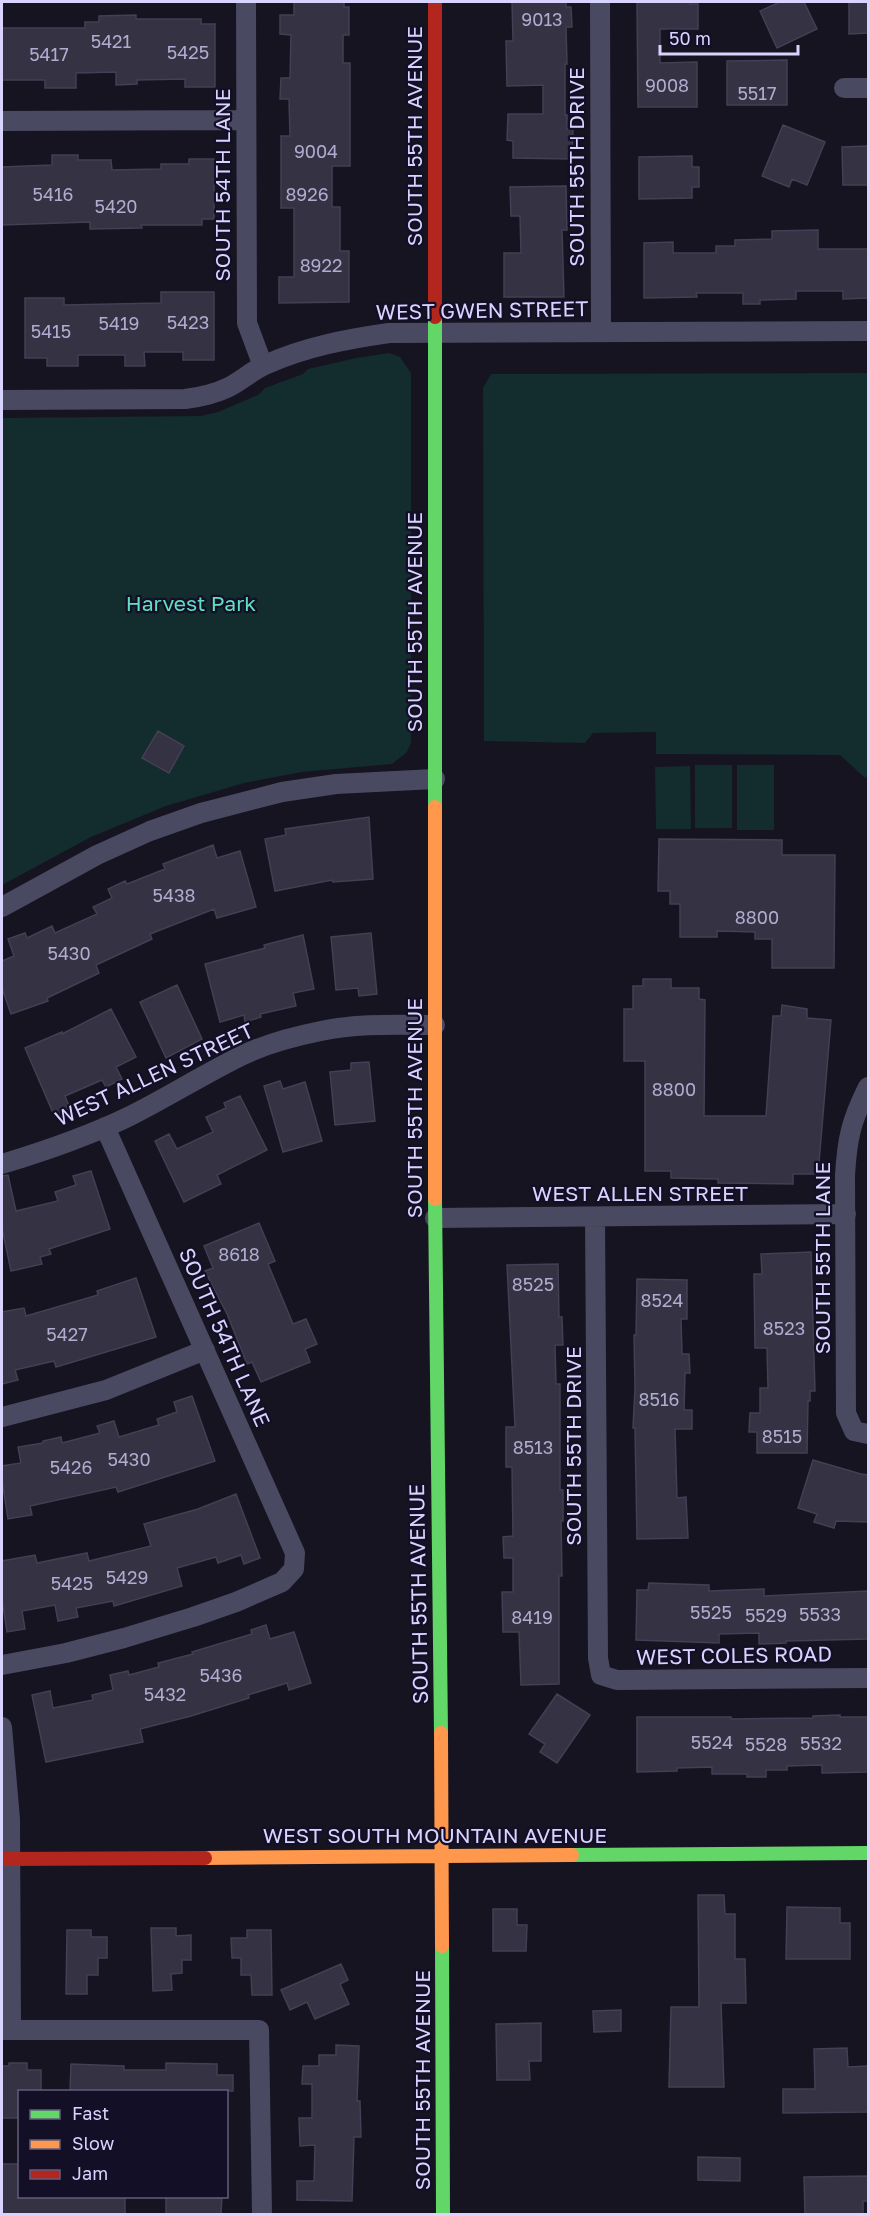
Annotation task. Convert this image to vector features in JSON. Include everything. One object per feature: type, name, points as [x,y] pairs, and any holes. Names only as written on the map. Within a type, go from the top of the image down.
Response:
[{"type":"street","name":"SOUTH 54TH LANE","points":[[246,2],[247,323],[263,366]]},
{"type":"street","name":"SOUTH 55TH AVENUE","points":[[435,2],[435,1218],[442,1856],[443,2214]]},
{"type":"street","name":"SOUTH 55TH DRIVE","points":[[600,2],[601,332]]},
{"type":"street","points":[[844,88],[868,88]]},
{"type":"street","points":[[2,122],[245,120]]},
{"type":"street","name":"WEST GWEN STREET","points":[[2,400],[185,399],[209,396],[263,366],[296,353],[360,337],[389,333],[868,331]]},
{"type":"street","points":[[2,907],[97,855],[150,831],[201,813],[282,792],[346,784],[435,779]]},
{"type":"street","name":"WEST ALLEN STREET","points":[[2,1164],[105,1127],[245,1054],[288,1040],[321,1031],[356,1026],[435,1025]]},
{"type":"street","name":"SOUTH 55TH LANE","points":[[861,1432],[846,1413],[847,1144],[854,1116],[868,1088]]},
{"type":"street","name":"SOUTH 54TH LANE","points":[[2,1665],[85,1648],[193,1617],[282,1582],[294,1569],[295,1553],[105,1127]]},
{"type":"street","name":"WEST ALLEN STREET","points":[[435,1218],[846,1215]]},
{"type":"street","name":"SOUTH 55TH DRIVE","points":[[595,1217],[598,1658],[601,1675]]},
{"type":"street","points":[[2,1417],[106,1390],[205,1350]]},
{"type":"street","name":"WEST COLES ROAD","points":[[601,1675],[617,1680],[868,1678]]},
{"type":"street","points":[[2,1727],[10,1819],[6,1859],[6,2029],[259,2030],[262,2214]]},
{"type":"street","name":"WEST SOUTH MOUNTAIN AVENUE","points":[[6,1859],[868,1853]]},
{"type":"green space","name":"Harvest Park","points":[[389,353],[400,357],[411,373],[411,743],[407,752],[392,764],[302,772],[244,783],[166,806],[91,837],[2,885],[2,418],[200,416],[218,412],[258,395],[265,388],[303,374],[308,369]]},
{"type":"green space","points":[[868,373],[868,776],[865,778],[840,755],[656,754],[656,732],[593,733],[585,743],[484,741],[483,388],[491,374]]},
{"type":"green space","points":[[695,765],[732,765],[732,828],[695,828]]},
{"type":"green space","points":[[737,765],[774,765],[774,830],[737,830]]},
{"type":"green space","points":[[690,766],[691,829],[656,829],[655,767]]},
{"type":"building","points":[[294,2],[344,2],[344,7],[349,7],[349,35],[343,35],[343,63],[350,63],[350,166],[332,166],[332,207],[340,207],[340,251],[349,251],[349,302],[279,303],[279,277],[294,277],[294,208],[281,208],[281,136],[290,136],[289,99],[280,99],[281,78],[290,78],[291,35],[280,34],[280,15],[294,15]]},
{"type":"building","points":[[512,2],[566,2],[566,7],[571,7],[572,27],[566,27],[565,115],[567,115],[567,129],[573,129],[572,159],[513,158],[513,141],[507,140],[508,114],[543,114],[543,85],[507,86],[506,41],[513,41]]},
{"type":"building","points":[[637,2],[698,4],[698,29],[660,29],[660,63],[697,62],[697,107],[638,107]]},
{"type":"building","points":[[780,2],[804,2],[817,29],[777,48],[760,11]]},
{"type":"building","points":[[849,2],[868,2],[868,33],[849,34]]},
{"type":"building","points":[[136,15],[136,19],[201,19],[201,24],[215,24],[215,87],[185,87],[185,79],[137,80],[137,84],[116,85],[116,72],[76,73],[76,88],[45,88],[45,80],[2,80],[2,28],[85,28],[85,22],[99,22],[99,16]]},
{"type":"building","points":[[787,60],[787,105],[727,105],[727,61]]},
{"type":"building","points":[[783,125],[825,142],[807,185],[792,179],[789,187],[762,176]]},
{"type":"building","points":[[868,146],[868,185],[843,185],[842,147]]},
{"type":"building","points":[[52,155],[78,155],[78,160],[111,160],[112,170],[161,169],[161,164],[189,164],[189,159],[214,159],[214,219],[202,219],[202,225],[141,225],[142,228],[90,229],[90,222],[2,225],[2,167],[52,165]]},
{"type":"building","points":[[692,156],[692,167],[699,167],[699,187],[692,187],[692,198],[639,199],[639,157]]},
{"type":"building","points":[[566,186],[567,230],[562,230],[564,297],[504,297],[504,253],[521,253],[520,216],[511,216],[510,187]]},
{"type":"building","points":[[818,230],[818,249],[868,249],[868,298],[843,299],[843,291],[796,291],[796,299],[760,300],[760,304],[743,304],[743,293],[696,293],[697,297],[644,298],[644,243],[673,242],[673,253],[716,253],[716,246],[735,246],[735,240],[772,239],[772,231]]},
{"type":"building","points":[[161,292],[214,292],[214,360],[183,360],[183,352],[144,352],[145,366],[125,366],[125,355],[78,355],[78,366],[47,366],[47,358],[25,358],[25,298],[64,298],[64,305],[161,303]]},
{"type":"building","points":[[158,731],[184,746],[169,773],[142,758]]},
{"type":"building","points":[[369,817],[373,879],[333,882],[332,880],[275,891],[265,839],[286,835],[285,829]]},
{"type":"building","points":[[659,839],[782,840],[782,855],[835,855],[834,968],[772,968],[772,939],[755,939],[755,932],[717,931],[717,937],[680,937],[680,904],[670,904],[670,891],[658,891]]},
{"type":"building","points":[[213,845],[217,858],[240,851],[256,907],[217,918],[214,909],[150,934],[152,939],[96,965],[99,973],[47,998],[48,1001],[11,1014],[2,988],[2,961],[14,956],[8,939],[25,933],[27,938],[52,926],[55,933],[97,914],[93,907],[112,898],[108,889],[125,881],[127,884],[165,869],[163,864]]},
{"type":"building","points":[[371,933],[377,994],[359,996],[358,988],[336,990],[331,937]]},
{"type":"building","points":[[303,935],[314,989],[293,993],[296,1006],[260,1014],[261,1017],[245,1022],[244,1015],[220,1022],[205,964]]},
{"type":"building","points":[[643,979],[671,979],[671,988],[699,988],[699,999],[705,1000],[704,1116],[766,1116],[773,1016],[781,1016],[782,1005],[807,1009],[807,1018],[831,1020],[818,1174],[793,1174],[793,1184],[718,1183],[718,1179],[671,1178],[671,1171],[645,1171],[645,1061],[624,1061],[624,1009],[633,1009],[633,986],[643,986]]},
{"type":"building","points":[[177,985],[202,1039],[166,1058],[140,1002]]},
{"type":"building","points":[[111,1009],[136,1057],[116,1067],[122,1079],[106,1087],[102,1080],[65,1096],[70,1108],[54,1115],[25,1048],[62,1032],[62,1034]]},
{"type":"building","points":[[369,1062],[375,1121],[335,1125],[330,1072],[351,1070],[351,1063]]},
{"type":"building","points":[[280,1081],[283,1089],[305,1082],[322,1141],[283,1152],[264,1086]]},
{"type":"building","points":[[240,1096],[267,1150],[217,1175],[221,1184],[184,1202],[155,1141],[169,1134],[177,1149],[213,1132],[206,1117],[226,1108],[224,1103]]},
{"type":"building","points":[[91,1171],[110,1229],[49,1249],[51,1254],[40,1257],[42,1264],[11,1271],[2,1228],[2,1176],[8,1175],[16,1211],[58,1201],[55,1192],[76,1185],[73,1176]]},
{"type":"building","points":[[259,1223],[275,1261],[268,1264],[293,1324],[306,1319],[317,1344],[305,1349],[310,1362],[261,1382],[252,1362],[247,1364],[227,1314],[205,1271],[213,1268],[204,1246]]},
{"type":"building","points":[[811,1252],[815,1391],[810,1391],[810,1401],[808,1401],[807,1453],[757,1453],[757,1432],[749,1432],[750,1413],[760,1413],[760,1388],[768,1388],[767,1348],[755,1348],[754,1274],[762,1274],[761,1254]]},
{"type":"building","points":[[558,1264],[559,1317],[562,1317],[563,1345],[555,1345],[556,1384],[560,1384],[560,1490],[563,1490],[562,1576],[559,1576],[559,1684],[521,1685],[519,1632],[503,1632],[502,1592],[513,1592],[513,1558],[504,1558],[503,1537],[513,1536],[512,1467],[506,1467],[506,1427],[515,1427],[507,1265]]},
{"type":"building","points":[[136,1278],[156,1337],[56,1367],[54,1361],[15,1370],[18,1380],[2,1384],[2,1312],[24,1308],[26,1316],[98,1295],[97,1291]]},
{"type":"building","points":[[637,1279],[687,1280],[687,1319],[681,1319],[682,1354],[689,1354],[690,1373],[685,1373],[684,1410],[692,1410],[692,1429],[675,1429],[677,1498],[686,1497],[688,1538],[637,1539],[635,1428],[633,1428]]},
{"type":"building","points":[[192,1396],[215,1461],[118,1492],[116,1487],[30,1506],[32,1515],[8,1519],[2,1466],[21,1463],[18,1447],[61,1437],[62,1443],[100,1433],[97,1426],[114,1421],[119,1437],[159,1425],[157,1419],[177,1412],[174,1402]]},
{"type":"building","points":[[813,1460],[868,1475],[868,1522],[836,1521],[834,1528],[814,1522],[817,1514],[798,1508]]},
{"type":"building","points":[[236,1494],[260,1558],[244,1564],[241,1555],[218,1563],[216,1557],[177,1568],[182,1586],[114,1606],[113,1601],[76,1608],[78,1617],[58,1621],[55,1605],[22,1611],[25,1629],[7,1632],[2,1599],[2,1561],[35,1555],[37,1563],[87,1553],[89,1561],[151,1546],[144,1524],[198,1509]]},
{"type":"building","points":[[649,1583],[709,1585],[709,1591],[764,1589],[764,1596],[868,1591],[868,1639],[759,1644],[759,1633],[719,1634],[719,1643],[636,1640],[637,1590],[648,1590]]},
{"type":"building","points":[[266,1625],[270,1639],[294,1632],[311,1683],[289,1690],[287,1683],[248,1695],[249,1698],[140,1729],[143,1742],[46,1762],[32,1695],[50,1691],[53,1708],[93,1700],[92,1695],[113,1690],[110,1675],[128,1671],[129,1675],[159,1667],[158,1663],[252,1634],[251,1630]]},
{"type":"building","points":[[557,1694],[590,1715],[557,1763],[540,1752],[545,1744],[529,1734]]},
{"type":"building","points":[[840,1715],[840,1717],[868,1717],[868,1772],[822,1773],[822,1765],[787,1766],[787,1770],[766,1770],[766,1777],[747,1777],[747,1774],[712,1774],[712,1767],[637,1772],[637,1717],[731,1717],[731,1719],[813,1718],[813,1716]]},
{"type":"building","points":[[698,1895],[724,1895],[725,1914],[735,1914],[735,1959],[745,1959],[746,2003],[721,2003],[724,2087],[669,2087],[671,2007],[699,2007]]},
{"type":"building","points":[[787,1907],[840,1908],[840,1923],[850,1923],[850,1959],[786,1959]]},
{"type":"building","points":[[493,1909],[517,1909],[517,1925],[527,1925],[526,1951],[493,1951]]},
{"type":"building","points":[[151,1928],[176,1928],[176,1936],[191,1935],[191,1960],[182,1960],[182,1973],[171,1974],[172,1990],[153,1991]]},
{"type":"building","points":[[67,1930],[91,1930],[91,1937],[107,1937],[107,1958],[98,1958],[98,1975],[87,1975],[87,1994],[66,1994]]},
{"type":"building","points":[[247,1930],[271,1930],[272,1995],[252,1995],[251,1975],[241,1975],[241,1958],[232,1958],[231,1938],[247,1938]]},
{"type":"building","points":[[341,1964],[348,1980],[340,1984],[349,2004],[315,2019],[307,2002],[290,2010],[281,1990]]},
{"type":"building","points":[[621,2010],[621,2031],[594,2032],[593,2011]]},
{"type":"building","points":[[541,2023],[541,2061],[529,2061],[530,2080],[497,2080],[496,2024]]},
{"type":"building","points":[[336,2045],[359,2046],[357,2101],[360,2101],[361,2137],[354,2137],[352,2201],[297,2200],[297,2181],[314,2181],[315,2145],[300,2146],[299,2118],[312,2118],[312,2084],[302,2084],[303,2066],[319,2066],[319,2055],[336,2055]]},
{"type":"building","points":[[847,2048],[848,2067],[868,2066],[868,2112],[783,2113],[783,2089],[815,2089],[814,2049]]},
{"type":"building","points":[[9,2063],[27,2063],[27,2070],[41,2070],[41,2090],[18,2090],[18,2118],[2,2118],[2,2066],[9,2066]]},
{"type":"building","points":[[166,2063],[217,2064],[217,2075],[233,2075],[233,2091],[70,2090],[71,2064],[124,2066],[124,2070],[166,2070]]},
{"type":"building","points":[[698,2157],[740,2158],[740,2181],[698,2180]]},
{"type":"building","points":[[2,2164],[18,2164],[18,2198],[125,2198],[125,2214],[2,2214]]},
{"type":"building","points":[[868,2176],[868,2201],[863,2201],[863,2214],[805,2214],[804,2177]]},
{"type":"building","points":[[166,2198],[222,2198],[221,2214],[166,2214]]},
{"type":"traffic: fast","points":[[435,317],[435,807]]},
{"type":"traffic: fast","points":[[435,1199],[441,1733]]},
{"type":"traffic: fast","points":[[572,1855],[868,1853]]},
{"type":"traffic: fast","points":[[442,1946],[443,2214]]},
{"type":"traffic: slow","points":[[435,807],[435,1199]]},
{"type":"traffic: slow","points":[[441,1733],[442,1946]]},
{"type":"traffic: slow","points":[[205,1858],[572,1855]]},
{"type":"traffic: jam","points":[[435,2],[435,317]]},
{"type":"traffic: jam","points":[[2,1859],[205,1858]]}]
